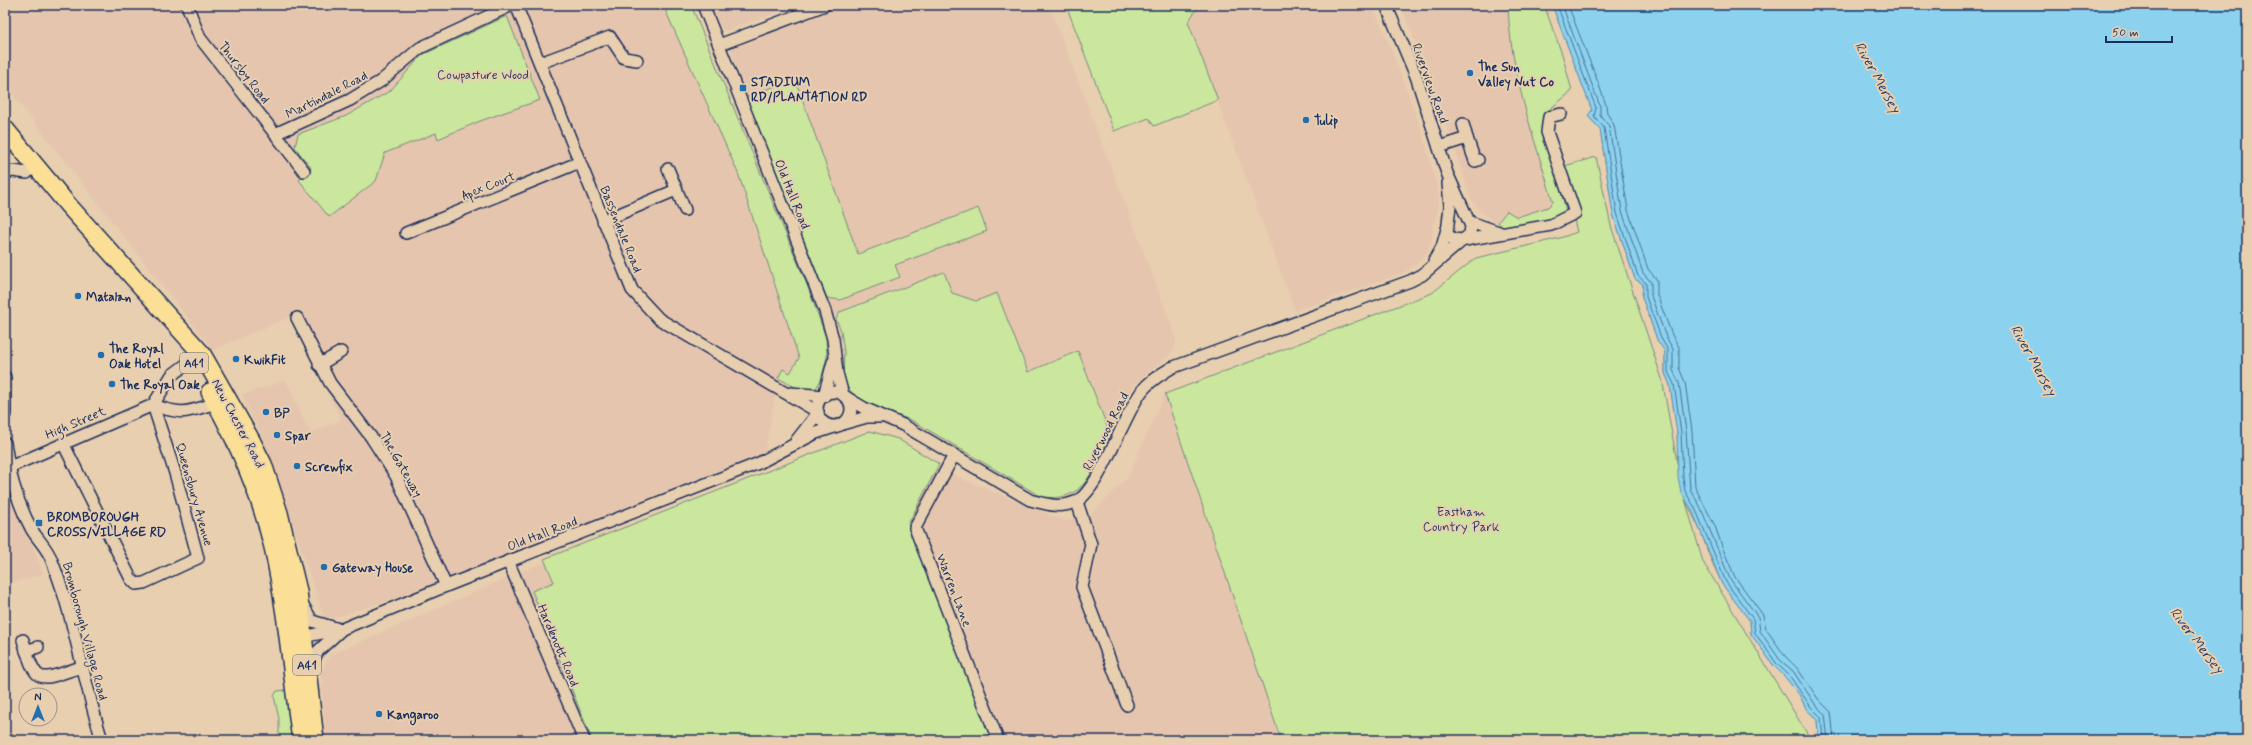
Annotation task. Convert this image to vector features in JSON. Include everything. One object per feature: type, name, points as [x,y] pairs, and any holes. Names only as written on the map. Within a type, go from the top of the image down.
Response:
[{"type":"highway","name":"New Chester Road","points":[[5,129],[68,206],[202,354],[263,464],[284,531],[298,590],[315,740]]},
{"type":"highway","name":"New Chester Road","points":[[5,149],[192,360],[216,403],[247,468],[263,511],[277,570],[301,740]]},
{"type":"street","name":"Thursby Road","points":[[187,5],[200,38],[304,171]]},
{"type":"street","name":"Martindale Road","points":[[276,134],[350,100],[381,81],[420,48],[512,5]]},
{"type":"street","name":"Bassendale Road","points":[[516,5],[632,290],[659,318],[818,412]]},
{"type":"street","name":"Old Hall Road","points":[[703,5],[825,311],[833,339],[838,380],[844,395]]},
{"type":"street","points":[[719,45],[821,6]]},
{"type":"street","name":"Riverview Road","points":[[1388,6],[1416,76],[1447,173],[1469,222]]},
{"type":"street","points":[[540,63],[610,37],[624,58],[637,60]]},
{"type":"street","points":[[1507,233],[1469,222],[1459,217],[1452,219],[1447,227],[1452,239],[1464,240],[1507,233],[1551,225],[1575,213],[1547,132],[1547,121],[1549,117],[1562,114]]},
{"type":"street","points":[[1463,124],[1475,161],[1478,160]]},
{"type":"street","points":[[1439,147],[1467,138]]},
{"type":"street","name":"Apex Court","points":[[406,233],[580,162]]},
{"type":"street","points":[[668,169],[685,210]]},
{"type":"street","points":[[5,174],[13,171],[27,173]]},
{"type":"street","name":"Riverview Road","points":[[1447,173],[1450,206],[1447,227]]},
{"type":"street","points":[[603,221],[676,190]]},
{"type":"street","points":[[1464,240],[1470,234],[1469,222]]},
{"type":"street","name":"Riverwood Road","points":[[1427,271],[1442,247],[1447,227]]},
{"type":"street","name":"Riverwood Road","points":[[1077,502],[1096,479],[1134,402],[1155,378],[1171,368],[1386,291],[1417,278],[1464,240]]},
{"type":"street","name":"The Gateway","points":[[297,318],[319,365],[339,398],[371,437],[396,476],[446,586]]},
{"type":"street","points":[[319,365],[341,352]]},
{"type":"street","name":"Old Hall Road","points":[[824,396],[834,356]]},
{"type":"street","points":[[192,360],[172,375],[153,405],[173,412],[182,413],[216,403]]},
{"type":"street","points":[[5,377],[5,414]]},
{"type":"street","name":"Bassendale Road","points":[[786,392],[803,395],[824,396]]},
{"type":"street","points":[[885,417],[867,417],[834,426],[824,422],[818,412],[819,403],[824,396],[834,392],[844,395],[864,408],[885,417],[903,425],[1030,500],[1051,506],[1064,506],[1077,502],[1091,544],[1082,587],[1127,705]]},
{"type":"street","points":[[840,424],[846,421],[851,411],[848,400],[844,395]]},
{"type":"street","name":"Queensbury Avenue","points":[[63,443],[131,579],[136,584],[144,583],[198,558],[176,473],[153,405]]},
{"type":"street","name":"High Street","points":[[7,468],[153,405]]},
{"type":"street","name":"Old Hall Road","points":[[788,448],[804,432],[818,412]]},
{"type":"street","name":"Old Hall Road","points":[[303,637],[342,629],[508,561],[690,491],[765,460],[816,434],[840,424]]},
{"type":"street","name":"Bromborough Village Road","points":[[5,443],[9,485],[32,530],[51,559],[67,603],[81,667],[102,740]]},
{"type":"street","name":"Warren Lane","points":[[954,455],[915,528],[998,740]]},
{"type":"street","name":"Hardknott Road","points":[[508,561],[584,740]]},
{"type":"street","points":[[298,590],[306,612],[312,621],[342,629]]},
{"type":"street","points":[[308,674],[318,651],[342,629]]},
{"type":"street","points":[[286,632],[291,637],[303,637]]},
{"type":"street","points":[[303,637],[298,643],[297,653],[306,740]]},
{"type":"street","points":[[38,647],[24,646],[33,672],[41,677],[48,678],[81,667]]},
{"type":"shaded area","points":[[5,5],[664,5],[738,173],[799,358],[790,374],[778,378],[765,452],[414,593],[325,620],[268,450],[242,395],[286,380],[310,433],[341,420],[292,316],[213,350],[5,85]]},
{"type":"shaded area","points":[[711,5],[799,5],[725,31],[719,26]]},
{"type":"shaded area","points":[[839,5],[1049,5],[1176,339],[1175,347],[1169,356],[1133,385],[1110,434],[1078,351],[1028,372],[997,294],[976,301],[952,293],[943,272],[840,312],[836,319],[730,51],[733,46],[742,42]]},
{"type":"shaded area","points":[[1209,5],[1372,5],[1389,43],[1421,129],[1439,193],[1439,209],[1433,224],[1432,239],[1427,253],[1417,264],[1405,272],[1295,311],[1188,21],[1196,10]]},
{"type":"shaded area","points":[[1401,5],[1508,5],[1509,28],[1553,202],[1548,207],[1515,217],[1507,211],[1498,222],[1493,221],[1480,211],[1471,198],[1434,89]]},
{"type":"shaded area","points":[[1165,394],[1281,740],[326,740],[321,673],[330,655],[530,568],[878,435],[960,478],[1065,521],[1092,513],[1128,477]]},
{"type":"shaded area","points":[[5,494],[12,496],[17,503],[43,574],[5,585]]},
{"type":"green space","points":[[663,5],[691,5],[807,285],[826,337],[827,357],[821,380],[816,388],[799,389],[778,378],[783,369],[790,373],[799,358],[738,173]]},
{"type":"green space","points":[[1066,5],[1209,5],[1196,10],[1188,22],[1218,100],[1154,126],[1149,118],[1114,131]]},
{"type":"green space","points":[[1508,5],[1544,5],[1562,54],[1572,91],[1545,113],[1551,152],[1567,216],[1505,230],[1498,222],[1507,211],[1517,217],[1548,207],[1553,202],[1518,80],[1513,55]]},
{"type":"green space","name":"Eastham Country Park","points":[[1552,5],[1832,653],[1820,740],[1818,735],[1817,719],[1807,710],[1799,694],[1774,666],[1751,634],[1750,621],[1722,584],[1701,532],[1685,499],[1703,562],[1811,740],[1281,740],[1165,394],[1432,293],[1476,258],[1560,238],[1577,232],[1561,167],[1596,157],[1611,226],[1662,379],[1679,473],[1677,432],[1670,385],[1665,373],[1665,351],[1658,342],[1642,297],[1643,284],[1635,279],[1613,214],[1600,129],[1588,116],[1592,110]]},
{"type":"green space","name":"Cowpasture Wood","points":[[507,16],[540,100],[480,121],[438,139],[436,133],[385,153],[376,181],[329,217],[299,180],[311,168],[295,147],[298,134],[346,116],[390,91],[422,55]]},
{"type":"green space","points":[[795,79],[858,254],[978,208],[987,231],[895,265],[900,277],[840,300],[827,298],[746,97]]},
{"type":"green space","points":[[944,272],[952,293],[976,301],[997,293],[1028,372],[1078,351],[1110,434],[1093,471],[1078,489],[1068,495],[1055,498],[1040,496],[913,421],[869,405],[858,399],[847,387],[843,375],[844,352],[841,331],[836,319],[840,312]]},
{"type":"green space","points":[[870,431],[898,439],[939,464],[908,524],[994,740],[592,740],[532,591],[554,582],[544,559]]},
{"type":"green space","points":[[286,690],[292,740],[279,740],[279,719],[274,696],[277,691]]},
{"type":"water","name":"River Mersey","points":[[1552,5],[2247,5],[2247,740],[1820,740],[1818,735],[1817,719],[1807,710],[1799,694],[1774,666],[1751,634],[1750,621],[1722,584],[1692,510],[1681,492],[1678,477],[1677,432],[1670,385],[1665,373],[1665,351],[1658,342],[1642,297],[1643,284],[1635,279],[1613,214],[1600,129],[1588,116],[1592,110]]},
{"type":"place","name":"The Sun Valley Nut Co","points":[[1470,73]]},
{"type":"place","name":"STADIUM RD/PLANTATION RD","points":[[743,88]]},
{"type":"place","name":"Tulip","points":[[1306,120]]},
{"type":"place","name":"Matalan","points":[[78,296]]},
{"type":"place","name":"The Royal Oak Hotel","points":[[101,355]]},
{"type":"place","name":"KwikFit","points":[[236,359]]},
{"type":"place","name":"The Royal Oak","points":[[112,384]]},
{"type":"place","name":"BP","points":[[266,412]]},
{"type":"place","name":"Spar","points":[[277,435]]},
{"type":"place","name":"Screwfix","points":[[297,466]]},
{"type":"place","name":"BROMBOROUGH CROSS/VILLAGE RD","points":[[39,523]]},
{"type":"place","name":"Gateway House","points":[[324,567]]},
{"type":"place","name":"Kangaroo","points":[[379,714]]}]
